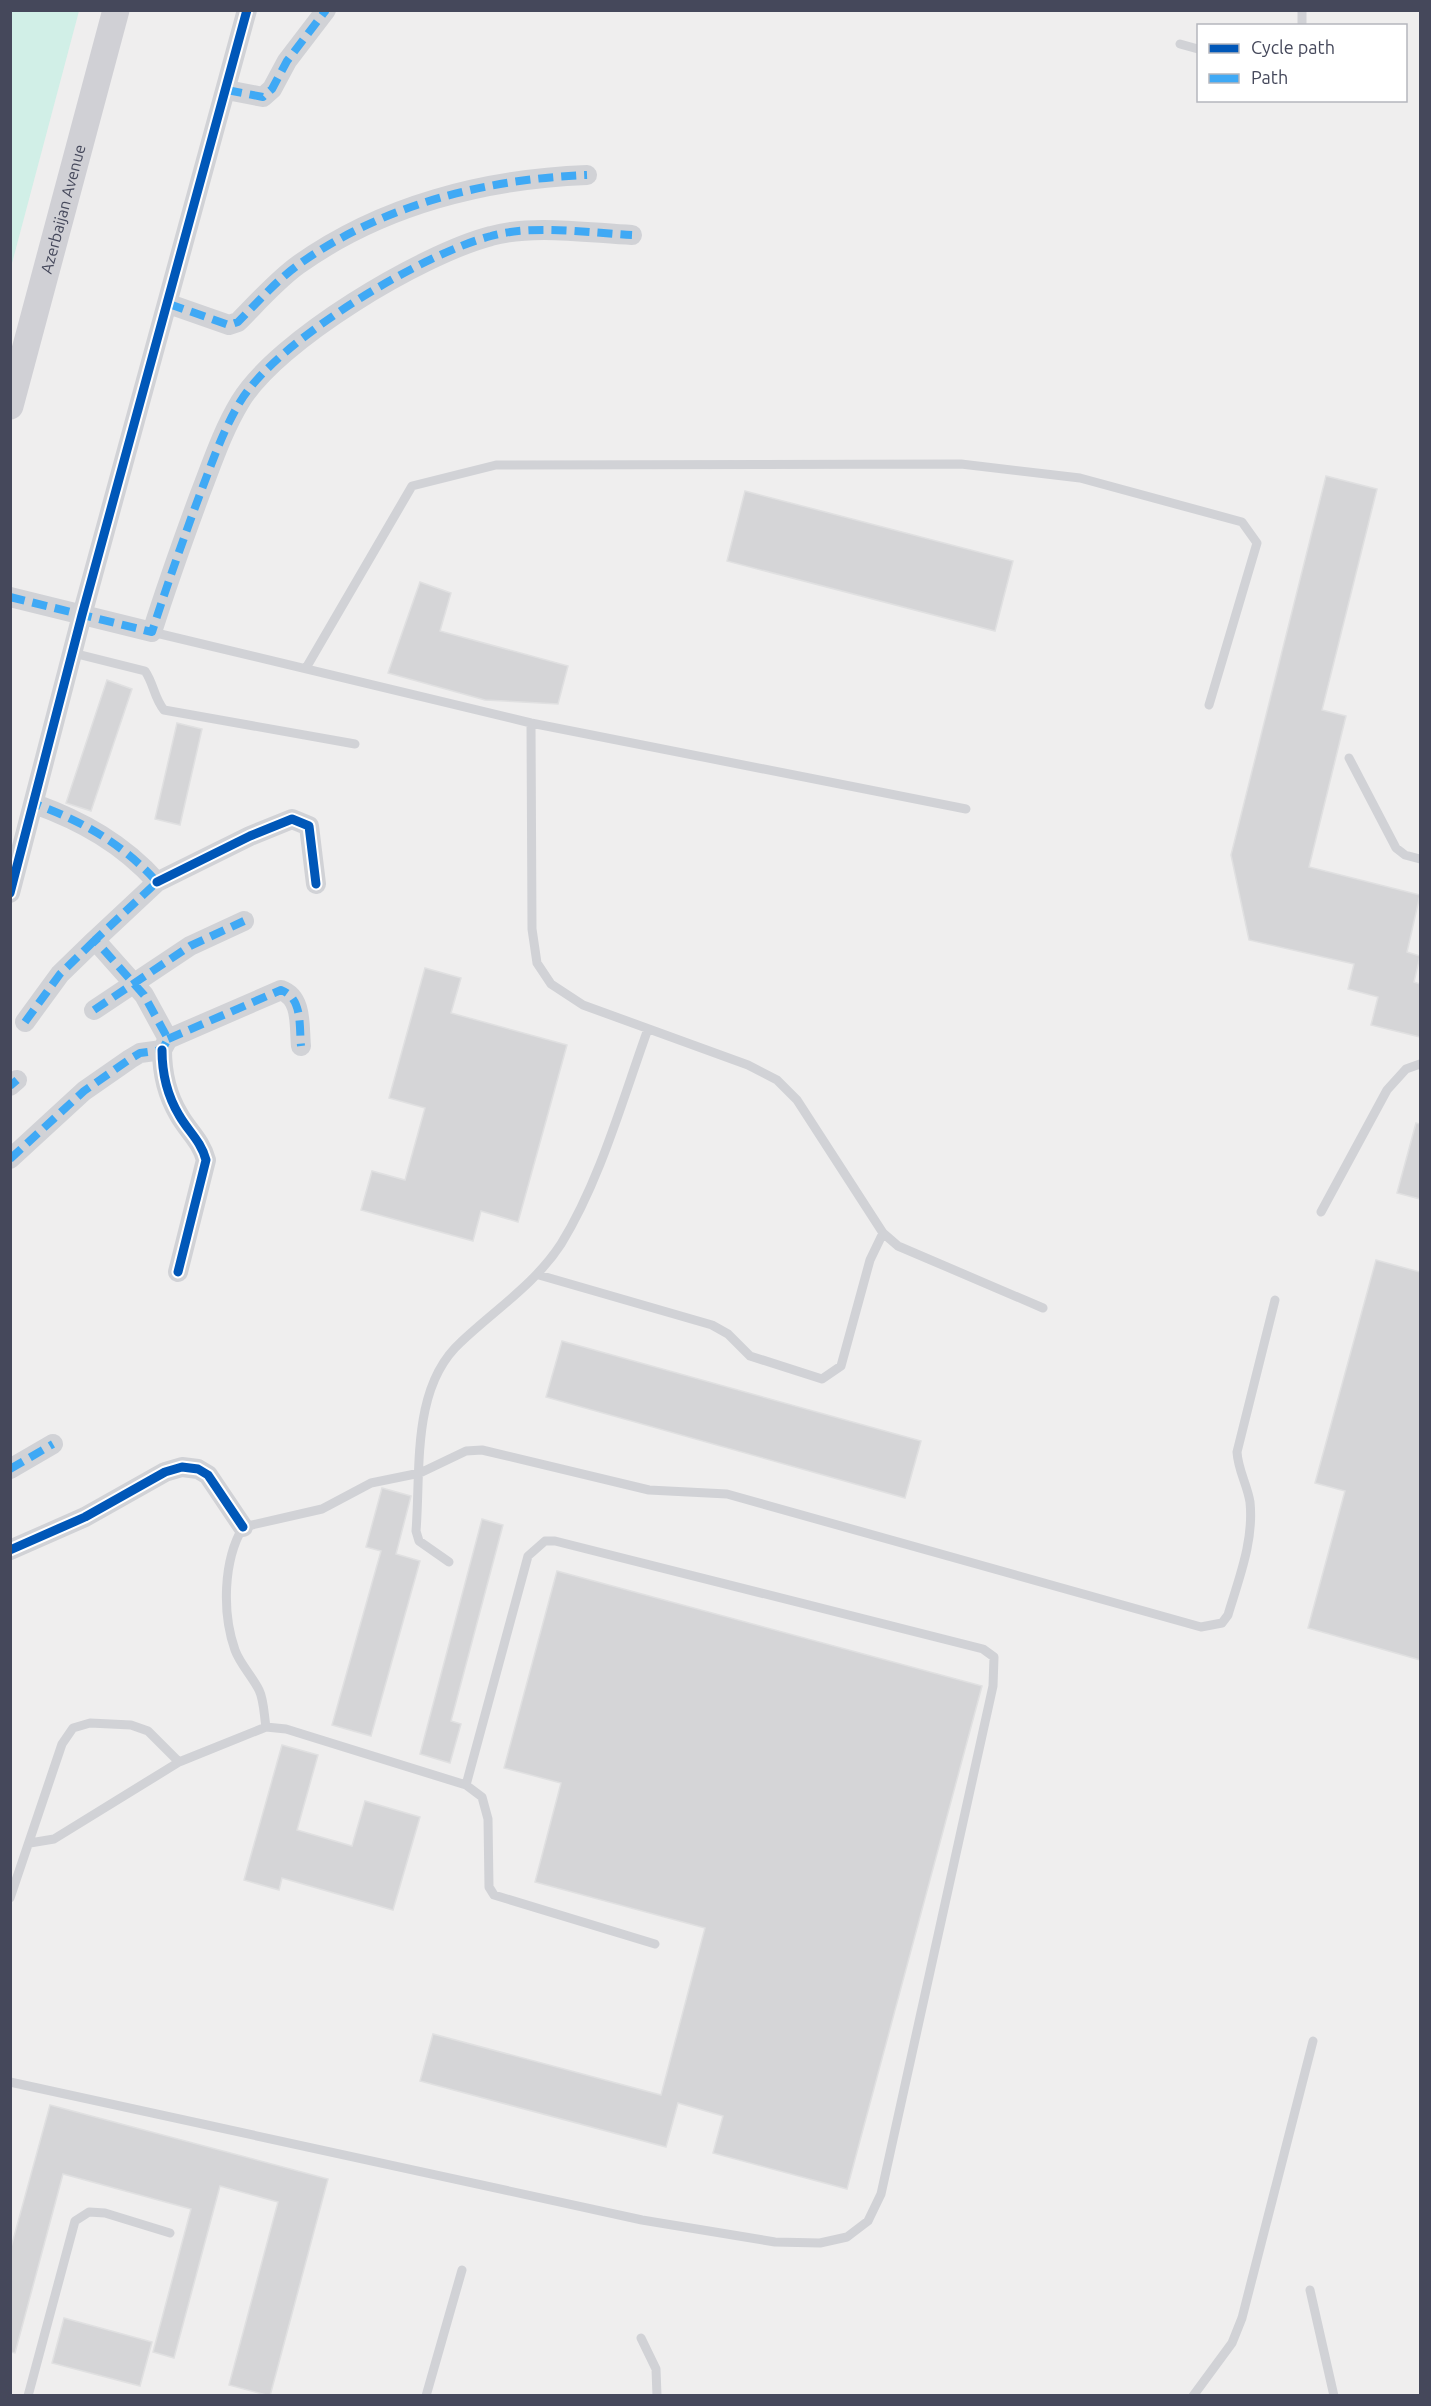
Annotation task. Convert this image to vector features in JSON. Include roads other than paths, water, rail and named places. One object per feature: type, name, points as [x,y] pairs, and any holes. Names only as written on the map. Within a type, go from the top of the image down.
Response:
[{"type":"street","name":"Azerbaijan Avenue","points":[[10,406],[116,10]]},
{"type":"street","points":[[10,893],[35,804],[82,615],[169,304],[247,10]]},
{"type":"street","points":[[226,90],[263,97],[272,89],[287,61],[326,10]]},
{"type":"street","points":[[169,304],[230,326],[238,322],[296,267],[325,247],[401,210],[450,194],[504,183],[586,175]]},
{"type":"street","points":[[10,597],[152,632],[171,570],[215,454],[240,402],[260,375],[297,342],[339,311],[408,273],[490,236],[521,231],[632,235]]},
{"type":"street","points":[[35,804],[91,827],[145,868],[157,882]]},
{"type":"street","points":[[25,1022],[60,974],[157,882],[250,836],[292,819],[309,826],[316,884]]},
{"type":"street","points":[[94,1010],[189,946],[244,921]]},
{"type":"street","points":[[94,940],[144,995],[165,1045],[165,1083],[179,1116],[202,1145],[206,1160],[178,1272]]},
{"type":"street","points":[[10,1159],[84,1091],[130,1059],[140,1053],[165,1045],[281,990],[290,993],[297,1002],[301,1046]]},
{"type":"street","points":[[10,1469],[53,1444]]},
{"type":"street","points":[[10,1550],[85,1517],[165,1472],[182,1467],[198,1469],[208,1475],[243,1527]]},
{"type":"lane","points":[[1180,44],[1197,49]]},
{"type":"lane","points":[[306,668],[412,486],[496,465],[962,464],[1018,468],[1080,478],[1242,522],[1257,543],[1209,705]]},
{"type":"lane","points":[[152,632],[531,723],[966,809]]},
{"type":"lane","points":[[73,653],[146,671],[157,701],[164,710],[355,744]]},
{"type":"lane","points":[[531,723],[532,929],[537,963],[551,984],[583,1005],[748,1065],[777,1080],[797,1100],[883,1233],[898,1246],[1043,1308]]},
{"type":"lane","points":[[1349,758],[1396,848],[1405,855],[1420,859]]},
{"type":"lane","points":[[449,1562],[419,1541],[416,1531],[426,1403],[433,1381],[444,1361],[459,1343],[539,1275],[562,1242],[599,1165],[648,1029]]},
{"type":"lane","points":[[1321,1212],[1387,1090],[1406,1070],[1420,1064]]},
{"type":"lane","points":[[539,1275],[712,1325],[728,1334],[750,1356],[822,1379],[841,1366],[870,1260],[883,1233]]},
{"type":"lane","points":[[266,1727],[261,1692],[236,1653],[230,1633],[228,1596],[230,1557],[243,1527],[322,1509],[371,1483],[420,1473],[466,1451],[482,1450],[649,1490],[726,1494],[1201,1627],[1222,1623],[1228,1615],[1248,1547],[1250,1500],[1238,1470],[1237,1452],[1275,1300]]},
{"type":"lane","points":[[10,2082],[642,2220],[775,2242],[819,2243],[847,2237],[868,2221],[881,2194],[938,1942],[993,1686],[994,1656],[971,1646],[555,1541],[545,1541],[528,1556],[466,1785]]},
{"type":"lane","points":[[10,1898],[62,1744],[73,1728],[90,1723],[130,1725],[148,1731],[179,1762]]},
{"type":"lane","points":[[30,1843],[54,1839],[179,1762],[266,1727],[286,1729],[466,1785],[482,1797],[488,1819],[489,1887],[494,1895],[655,1944]]},
{"type":"lane","points":[[1193,2396],[1232,2343],[1242,2318],[1312,2042]]},
{"type":"lane","points":[[28,2396],[75,2221],[89,2212],[105,2213],[170,2233]]},
{"type":"lane","points":[[426,2396],[462,2270]]},
{"type":"lane","points":[[1310,2290],[1335,2396]]},
{"type":"lane","points":[[641,2338],[656,2369],[657,2396]]}]
